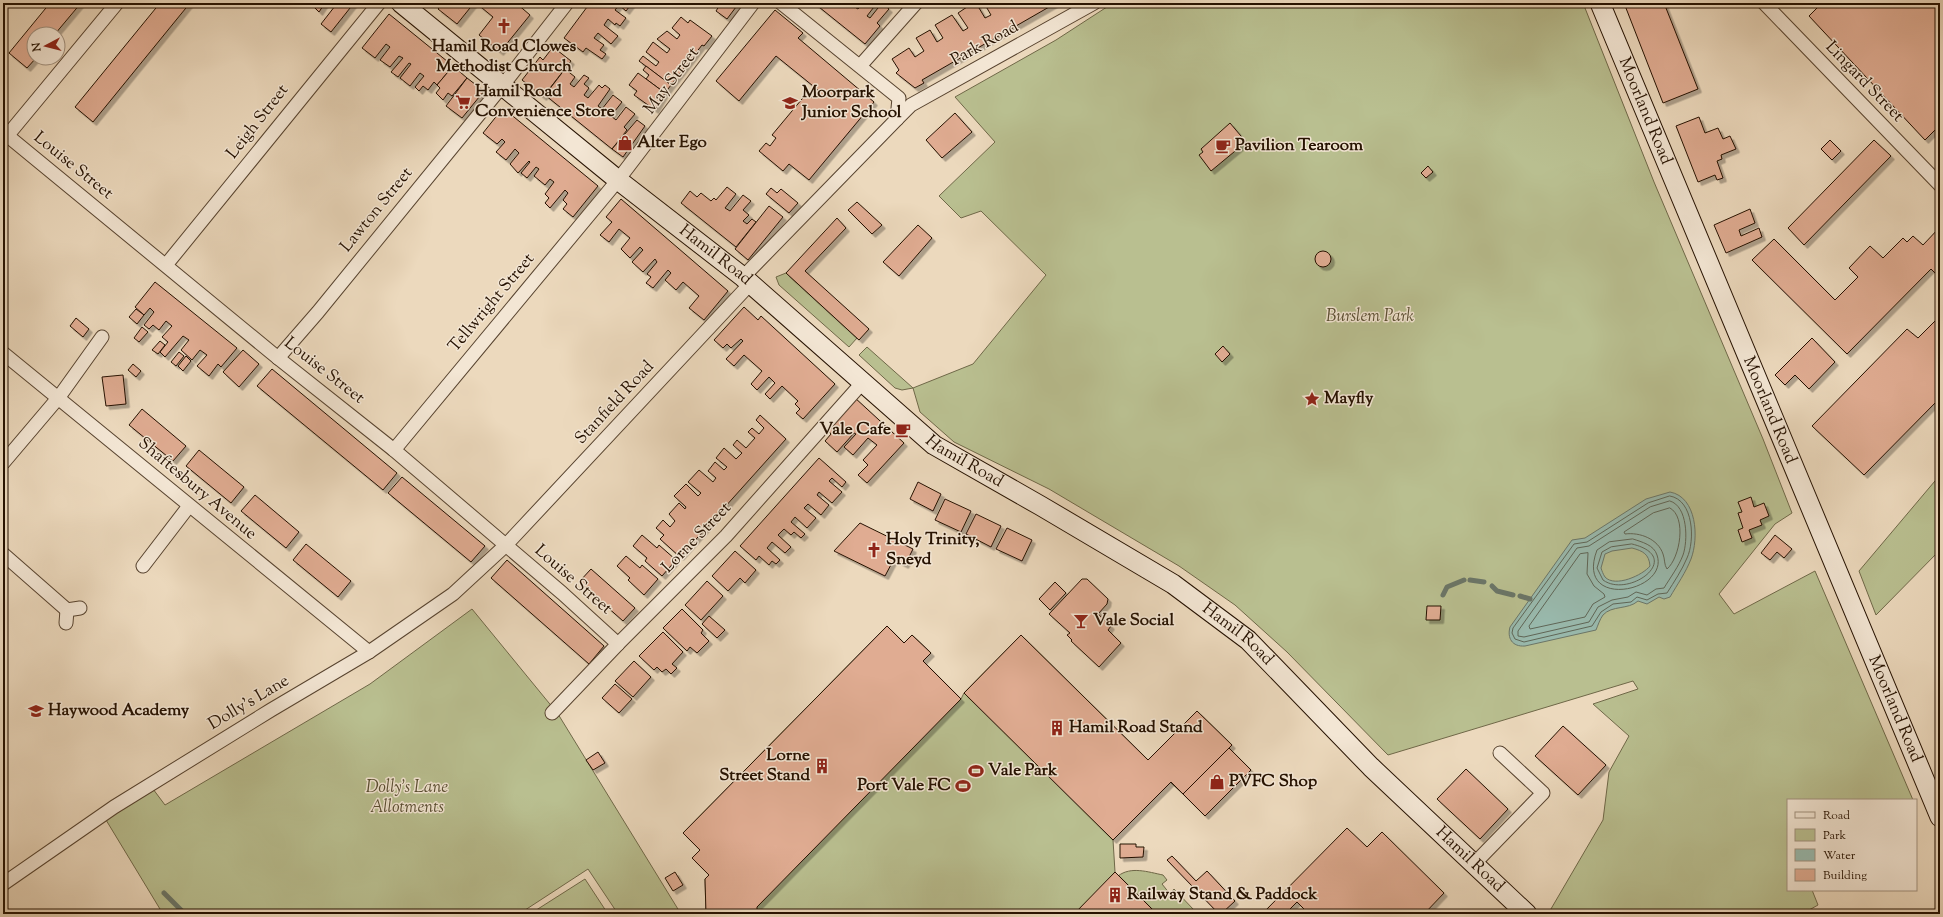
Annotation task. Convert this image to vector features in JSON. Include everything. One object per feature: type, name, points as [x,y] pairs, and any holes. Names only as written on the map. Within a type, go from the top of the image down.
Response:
[{"type":"street","points":[[5,134],[118,3]]},
{"type":"street","name":"Leigh Street","points":[[166,265],[379,3]]},
{"type":"street","name":"Hamil Road","points":[[401,3],[618,180],[746,280],[934,445],[1173,584],[1248,640],[1371,767],[1527,914]]},
{"type":"street","name":"Lawton Street","points":[[278,358],[318,312],[503,85],[567,3]]},
{"type":"street","name":"May Street","points":[[618,180],[753,3]]},
{"type":"street","points":[[781,3],[899,98],[897,119]]},
{"type":"street","points":[[860,66],[916,3]]},
{"type":"street","name":"Park Road","points":[[746,280],[897,119],[911,106],[1094,3]]},
{"type":"street","name":"Moorland Road","points":[[1600,3],[1670,175],[1777,426],[1940,817]]},
{"type":"street","name":"Lingard Street","points":[[1764,3],[1940,185]]},
{"type":"street","name":"Louise Street","points":[[5,134],[278,358],[394,450],[506,545],[618,644]]},
{"type":"street","name":"Tellwright Street","points":[[394,450],[618,180]]},
{"type":"street","name":"Stanfield Road","points":[[506,545],[746,280]]},
{"type":"street","points":[[3,463],[58,397],[102,337]]},
{"type":"street","name":"Shaftesbury Avenue","points":[[3,353],[369,652]]},
{"type":"street","name":"Lorne Street","points":[[552,713],[618,644],[726,536],[863,382]]},
{"type":"street","points":[[143,566],[189,506]]},
{"type":"street","name":"Dolly's Lane","points":[[3,884],[114,807],[271,710],[369,652],[453,594],[506,545]]},
{"type":"street","points":[[3,554],[66,616],[80,608]]},
{"type":"street","points":[[1474,864],[1543,793],[1500,753]]},
{"type":"green space","name":"Burslem Park","points":[[1113,3],[1583,3],[1654,182],[1763,439],[1792,513],[1775,524],[1719,594],[1734,614],[1815,571],[1913,799],[1787,799],[1787,891],[1812,891],[1818,905],[1802,914],[1548,914],[1603,820],[1609,772],[1629,736],[1593,704],[1638,689],[1633,681],[1388,755],[1287,652],[1235,605],[1179,566],[1049,489],[954,442],[920,412],[913,388],[973,364],[1046,275],[981,211],[961,218],[939,196],[995,142],[955,97],[1056,40]]},
{"type":"green space","points":[[786,273],[857,338],[849,347],[779,285],[776,277]]},
{"type":"green space","points":[[867,347],[913,388],[902,390],[895,388],[859,355]]},
{"type":"green space","points":[[1940,475],[1940,550],[1876,615],[1859,571]]},
{"type":"green space","name":"Dolly's Lane Allotments","points":[[472,609],[558,714],[681,914],[618,914],[588,869],[519,914],[163,914],[103,815],[150,785],[165,805],[370,684]]},
{"type":"green space","name":"Vale Park","points":[[887,626],[904,643],[912,635],[931,653],[923,661],[961,699],[964,693],[1021,635],[1148,760],[1197,711],[1232,745],[1183,794],[1170,782],[1113,840],[1115,872],[1118,876],[1134,870],[1163,875],[1167,880],[1162,884],[1170,894],[1174,889],[1194,910],[1195,914],[706,914],[705,879],[709,875],[692,858],[700,850],[683,833]]},
{"type":"green space","points":[[585,879],[608,914],[530,914]]},
{"type":"water","points":[[1670,492],[1679,495],[1691,510],[1694,520],[1694,550],[1684,574],[1670,597],[1664,599],[1659,597],[1647,604],[1638,601],[1630,606],[1611,610],[1603,615],[1596,630],[1525,646],[1520,646],[1514,643],[1509,635],[1510,627],[1572,540],[1585,538],[1646,499]],"holes":[[[1632,548],[1645,554],[1650,566],[1641,573],[1622,581],[1610,580],[1605,577],[1601,568],[1605,554],[1612,551]]]},
{"type":"building","points":[[50,3],[81,3],[62,26],[31,26]]},
{"type":"building","points":[[160,3],[190,3],[93,122],[75,107]]},
{"type":"building","points":[[310,3],[325,3],[319,12]]},
{"type":"building","points":[[331,3],[354,3],[331,32],[321,24],[335,6]]},
{"type":"building","name":"Hamil Road Clowes Methodist Church","points":[[443,3],[474,3],[457,24],[438,9]]},
{"type":"building","name":"Hamil Road Clowes Methodist Church","points":[[476,3],[516,3],[530,15],[500,52],[479,35],[493,17]]},
{"type":"building","points":[[590,3],[632,3],[626,11],[619,5],[615,10],[626,18],[620,26],[616,23],[615,25],[608,19],[604,25],[618,36],[611,44],[598,33],[594,38],[604,45],[600,50],[606,54],[602,59],[586,48],[583,52],[564,38]]},
{"type":"building","points":[[721,3],[739,3],[727,19],[716,11]]},
{"type":"building","points":[[814,3],[856,3],[853,6],[858,9],[863,3],[877,3],[867,16],[870,18],[882,3],[889,9],[877,23],[880,26],[865,44]]},
{"type":"building","points":[[973,3],[976,3],[985,18],[991,15],[984,3],[1003,3],[1005,5],[1009,3],[1056,3],[922,80],[924,83],[915,88],[896,73],[899,70],[892,59],[909,48],[915,57],[924,51],[916,38],[930,30],[937,42],[943,38],[935,25],[952,15],[963,31],[968,28],[958,13]]},
{"type":"building","points":[[1624,3],[1664,3],[1698,89],[1663,103]]},
{"type":"building","points":[[1822,3],[1940,3],[1940,125],[1925,140],[1809,16]]},
{"type":"building","points":[[775,10],[803,33],[798,38],[874,102],[809,180],[789,164],[783,171],[759,151],[766,143],[770,146],[776,138],[772,135],[807,93],[812,98],[818,90],[776,56],[739,101],[716,81]]},
{"type":"building","points":[[389,14],[453,66],[437,85],[434,82],[428,90],[423,86],[419,91],[415,87],[424,76],[420,73],[410,86],[400,78],[411,64],[409,63],[398,77],[391,72],[403,58],[399,56],[390,67],[380,60],[390,47],[386,44],[375,58],[362,48]]},
{"type":"building","points":[[681,17],[688,23],[690,20],[712,36],[704,46],[702,45],[671,85],[639,61],[643,56],[656,66],[659,62],[646,52],[653,42],[667,53],[670,49],[657,39],[667,31],[677,39],[680,35],[672,28]]},
{"type":"building","points":[[26,32],[26,66],[29,66],[27,68],[9,53]]},
{"type":"building","points":[[553,47],[571,61],[543,97],[522,80],[540,57],[543,60]]},
{"type":"building","points":[[453,66],[467,78],[452,96],[448,93],[443,100],[436,93],[440,88],[437,85]]},
{"type":"building","points":[[646,66],[671,85],[665,93],[646,79],[649,75],[643,70]]},
{"type":"building","points":[[565,69],[575,77],[570,84],[574,87],[584,75],[589,78],[584,84],[589,88],[584,95],[588,98],[599,85],[602,88],[605,85],[610,89],[598,106],[602,109],[613,95],[622,102],[611,116],[616,120],[626,107],[635,114],[624,127],[627,130],[612,149],[545,95]]},
{"type":"building","points":[[638,73],[665,93],[655,110],[634,95],[637,91],[629,85]]},
{"type":"building","name":"Hamil Road Convenience Store","points":[[467,78],[484,91],[462,118],[446,106]]},
{"type":"building","points":[[503,108],[598,186],[573,217],[563,209],[567,204],[563,200],[568,193],[565,190],[550,208],[545,203],[549,198],[545,194],[554,182],[550,179],[545,185],[534,176],[539,169],[536,167],[527,178],[521,173],[530,162],[529,161],[518,173],[510,164],[519,153],[515,149],[506,160],[496,152],[505,142],[502,139],[497,144],[483,133]]},
{"type":"building","points":[[955,113],[972,132],[942,158],[926,140]]},
{"type":"building","points":[[1699,117],[1705,133],[1718,128],[1723,139],[1730,136],[1736,149],[1721,155],[1722,159],[1717,161],[1723,178],[1717,180],[1715,175],[1698,182],[1676,126]]},
{"type":"building","name":"Alter Ego","points":[[637,120],[645,126],[623,157],[612,149]]},
{"type":"building","name":"Pavilion Tearoom","points":[[1230,123],[1246,142],[1211,171],[1199,155],[1203,152],[1201,149]]},
{"type":"building","points":[[1830,140],[1841,151],[1832,160],[1821,149]]},
{"type":"building","points":[[1874,140],[1891,156],[1804,245],[1788,228]]},
{"type":"building","points":[[1428,166],[1433,172],[1426,178],[1421,173]]},
{"type":"building","points":[[727,187],[736,194],[725,208],[730,211],[743,195],[751,201],[743,210],[749,215],[743,221],[747,224],[752,219],[756,222],[736,247],[681,203],[690,191],[697,197],[701,193],[711,201],[714,198],[716,200]]},
{"type":"building","points":[[771,188],[777,193],[781,189],[798,203],[789,213],[766,194]]},
{"type":"building","points":[[621,199],[728,291],[704,320],[689,308],[699,296],[683,282],[676,290],[665,280],[671,273],[668,270],[653,288],[646,283],[651,277],[647,274],[657,262],[655,259],[643,272],[632,262],[643,250],[640,247],[630,258],[621,249],[630,238],[619,229],[609,242],[600,235],[612,222],[606,217]]},
{"type":"building","points":[[857,202],[882,225],[872,234],[848,210]]},
{"type":"building","points":[[769,206],[783,217],[748,260],[735,249]]},
{"type":"building","points":[[1750,209],[1755,223],[1739,230],[1741,236],[1759,228],[1762,237],[1726,253],[1714,225]]},
{"type":"building","points":[[837,218],[846,228],[805,271],[869,329],[859,340],[786,273]]},
{"type":"building","points":[[918,225],[932,238],[899,276],[883,262]]},
{"type":"building","points":[[1940,227],[1940,268],[1935,273],[1931,269],[1847,354],[1752,260],[1774,239],[1835,300],[1858,277],[1849,268],[1870,246],[1883,258],[1903,238],[1907,242],[1913,236],[1923,245]]},
{"type":"building","points":[[1323,251],[1329,253],[1331,259],[1329,265],[1323,267],[1317,265],[1315,259],[1317,253]]},
{"type":"building","points":[[155,282],[237,348],[221,367],[218,364],[209,376],[197,366],[207,355],[200,350],[192,360],[181,350],[189,340],[183,336],[165,357],[160,352],[168,342],[162,337],[172,326],[166,321],[159,330],[153,325],[149,329],[144,325],[154,312],[150,308],[144,315],[135,307]]},
{"type":"building","points":[[744,307],[758,320],[761,316],[835,384],[803,419],[796,413],[800,409],[795,404],[798,401],[782,386],[770,399],[765,394],[775,383],[769,377],[757,390],[751,384],[762,371],[744,355],[734,366],[726,359],[743,341],[741,339],[731,348],[727,344],[723,348],[714,340]]},
{"type":"building","points":[[136,309],[144,315],[137,324],[129,317]]},
{"type":"building","points":[[1940,316],[1940,398],[1864,475],[1812,426],[1907,329],[1918,338]]},
{"type":"building","points":[[76,318],[89,329],[83,337],[70,326]]},
{"type":"building","points":[[142,327],[148,332],[139,342],[134,338]]},
{"type":"building","points":[[1812,338],[1835,362],[1809,389],[1795,375],[1785,385],[1775,375]]},
{"type":"building","points":[[160,341],[165,345],[158,354],[152,350]]},
{"type":"building","points":[[1223,346],[1230,354],[1222,362],[1215,354]]},
{"type":"building","points":[[243,350],[259,364],[239,387],[223,372]]},
{"type":"building","points":[[179,352],[184,356],[176,366],[171,362]]},
{"type":"building","points":[[186,356],[191,361],[183,371],[178,366]]},
{"type":"building","points":[[133,364],[141,371],[136,377],[128,370]]},
{"type":"building","points":[[272,369],[397,473],[383,490],[257,386]]},
{"type":"building","points":[[123,375],[126,404],[106,406],[102,377]]},
{"type":"building","points":[[854,397],[904,443],[867,483],[858,475],[868,465],[863,460],[877,445],[868,438],[853,455],[844,447],[856,434],[854,433],[837,452],[825,441],[831,434],[826,428]]},
{"type":"building","points":[[142,409],[186,446],[173,461],[129,425]]},
{"type":"building","points":[[760,415],[786,439],[680,557],[660,539],[664,535],[656,528],[663,520],[670,527],[675,521],[669,514],[679,503],[685,509],[686,507],[674,496],[686,484],[698,496],[701,493],[688,482],[699,470],[713,482],[716,478],[708,471],[715,462],[724,470],[727,467],[716,458],[724,448],[736,459],[742,453],[733,445],[737,440],[746,448],[755,438],[748,432],[752,428],[759,434],[764,428],[756,420]]},
{"type":"building","points":[[199,450],[244,487],[231,503],[186,466]]},
{"type":"building","points":[[819,458],[846,482],[842,487],[832,478],[829,481],[842,492],[832,503],[819,492],[817,495],[829,505],[821,515],[808,504],[804,508],[816,518],[807,528],[795,517],[791,522],[805,534],[801,538],[794,532],[791,535],[784,529],[778,535],[791,547],[785,553],[772,542],[767,548],[780,560],[776,564],[772,561],[769,565],[759,556],[756,560],[740,546]]},
{"type":"building","points":[[402,477],[485,546],[471,562],[388,493]]},
{"type":"building","points":[[918,482],[941,494],[933,511],[910,499]]},
{"type":"building","points":[[255,495],[299,532],[286,548],[241,511]]},
{"type":"building","points":[[1751,497],[1754,507],[1764,503],[1769,516],[1760,520],[1762,525],[1749,530],[1752,538],[1742,542],[1738,530],[1743,528],[1738,513],[1742,512],[1738,502]]},
{"type":"building","points":[[945,499],[971,511],[961,532],[935,520]]},
{"type":"building","points":[[976,514],[1001,526],[991,547],[966,534]]},
{"type":"building","name":"Holy Trinity, Sneyd","points":[[860,523],[913,549],[905,565],[894,559],[885,576],[834,551]]},
{"type":"building","points":[[1007,528],[1032,540],[1022,561],[996,549]]},
{"type":"building","points":[[642,535],[657,548],[659,545],[676,560],[662,576],[645,561],[647,558],[633,546]]},
{"type":"building","points":[[1775,535],[1792,549],[1784,558],[1777,552],[1770,560],[1761,553]]},
{"type":"building","points":[[306,544],[351,581],[338,597],[293,560]]},
{"type":"building","points":[[735,551],[756,570],[745,583],[740,578],[728,591],[712,576]]},
{"type":"building","points":[[626,556],[640,568],[642,565],[658,579],[644,595],[628,580],[630,578],[617,566]]},
{"type":"building","points":[[507,560],[604,646],[589,664],[491,578]]},
{"type":"building","points":[[591,569],[635,608],[623,621],[579,582]]},
{"type":"building","name":"Vale Social","points":[[1082,579],[1087,579],[1108,599],[1107,604],[1098,614],[1111,626],[1108,630],[1121,643],[1099,667],[1071,641],[1072,640],[1067,635],[1070,633],[1049,614]]},
{"type":"building","points":[[707,581],[723,596],[701,620],[685,605]]},
{"type":"building","points":[[1055,582],[1066,593],[1050,610],[1039,599]]},
{"type":"building","points":[[1427,606],[1441,606],[1440,620],[1426,620]]},
{"type":"building","points":[[682,609],[703,630],[701,633],[709,641],[697,653],[690,647],[687,651],[663,628]]},
{"type":"building","points":[[709,616],[725,630],[717,638],[702,624]]},
{"type":"building","name":"Lorne Street Stand","points":[[887,626],[904,643],[912,635],[931,653],[923,661],[961,699],[757,907],[757,914],[706,914],[705,879],[709,875],[692,858],[700,850],[683,833]]},
{"type":"building","points":[[663,632],[683,652],[672,664],[677,668],[671,674],[666,669],[662,672],[657,667],[654,670],[639,656]]},
{"type":"building","name":"Hamil Road Stand","points":[[1021,635],[1148,760],[1197,711],[1232,745],[1183,794],[1171,782],[1113,840],[964,693]]},
{"type":"building","points":[[634,661],[651,677],[633,697],[615,681]]},
{"type":"building","points":[[615,684],[632,699],[619,713],[602,698]]},
{"type":"building","points":[[1563,726],[1606,765],[1578,795],[1535,756]]},
{"type":"building","name":"PVFC Shop","points":[[1229,748],[1251,770],[1205,816],[1183,794]]},
{"type":"building","points":[[598,752],[605,763],[593,770],[586,760]]},
{"type":"building","points":[[1466,769],[1508,809],[1480,839],[1437,799]]},
{"type":"building","points":[[1347,828],[1367,847],[1382,832],[1444,893],[1424,914],[1309,914],[1297,902],[1285,914],[1262,914]]},
{"type":"building","points":[[1120,844],[1136,844],[1136,847],[1144,847],[1143,857],[1120,858]]},
{"type":"building","points":[[1172,856],[1196,881],[1207,871],[1235,901],[1221,914],[1219,914],[1167,860]]},
{"type":"building","points":[[675,872],[683,885],[673,891],[665,878]]},
{"type":"building","name":"Railway Stand & Paddock","points":[[1115,872],[1157,914],[1074,914]]},
{"type":"waterway","points":[[1443,595],[1447,587],[1464,580]]},
{"type":"waterway","points":[[1470,580],[1484,582]]},
{"type":"waterway","points":[[1492,586],[1497,591],[1513,595]]},
{"type":"waterway","points":[[1520,596],[1530,599]]},
{"type":"waterway","points":[[164,893],[185,914]]},
{"type":"place","name":"Hamil Road Clowes Methodist Church","points":[[504,26]]},
{"type":"place","name":"Hamil Road Convenience Store","points":[[463,102]]},
{"type":"place","name":"Moorpark Junior School","points":[[790,103]]},
{"type":"place","name":"Alter Ego","points":[[625,143]]},
{"type":"place","name":"Pavilion Tearoom","points":[[1223,146]]},
{"type":"place","name":"Mayfly","points":[[1312,399]]},
{"type":"place","name":"Vale Cafe","points":[[903,430]]},
{"type":"place","name":"Holy Trinity, Sneyd","points":[[874,550]]},
{"type":"place","name":"Vale Social","points":[[1081,621]]},
{"type":"place","name":"Haywood Academy","points":[[36,711]]},
{"type":"place","name":"Hamil Road Stand","points":[[1057,728]]},
{"type":"place","name":"Lorne Street Stand","points":[[822,766]]},
{"type":"place","name":"Vale Park","points":[[976,771]]},
{"type":"place","name":"PVFC Shop","points":[[1217,782]]},
{"type":"place","name":"Port Vale FC","points":[[963,786]]},
{"type":"place","name":"Railway Stand & Paddock","points":[[1115,895]]}]
